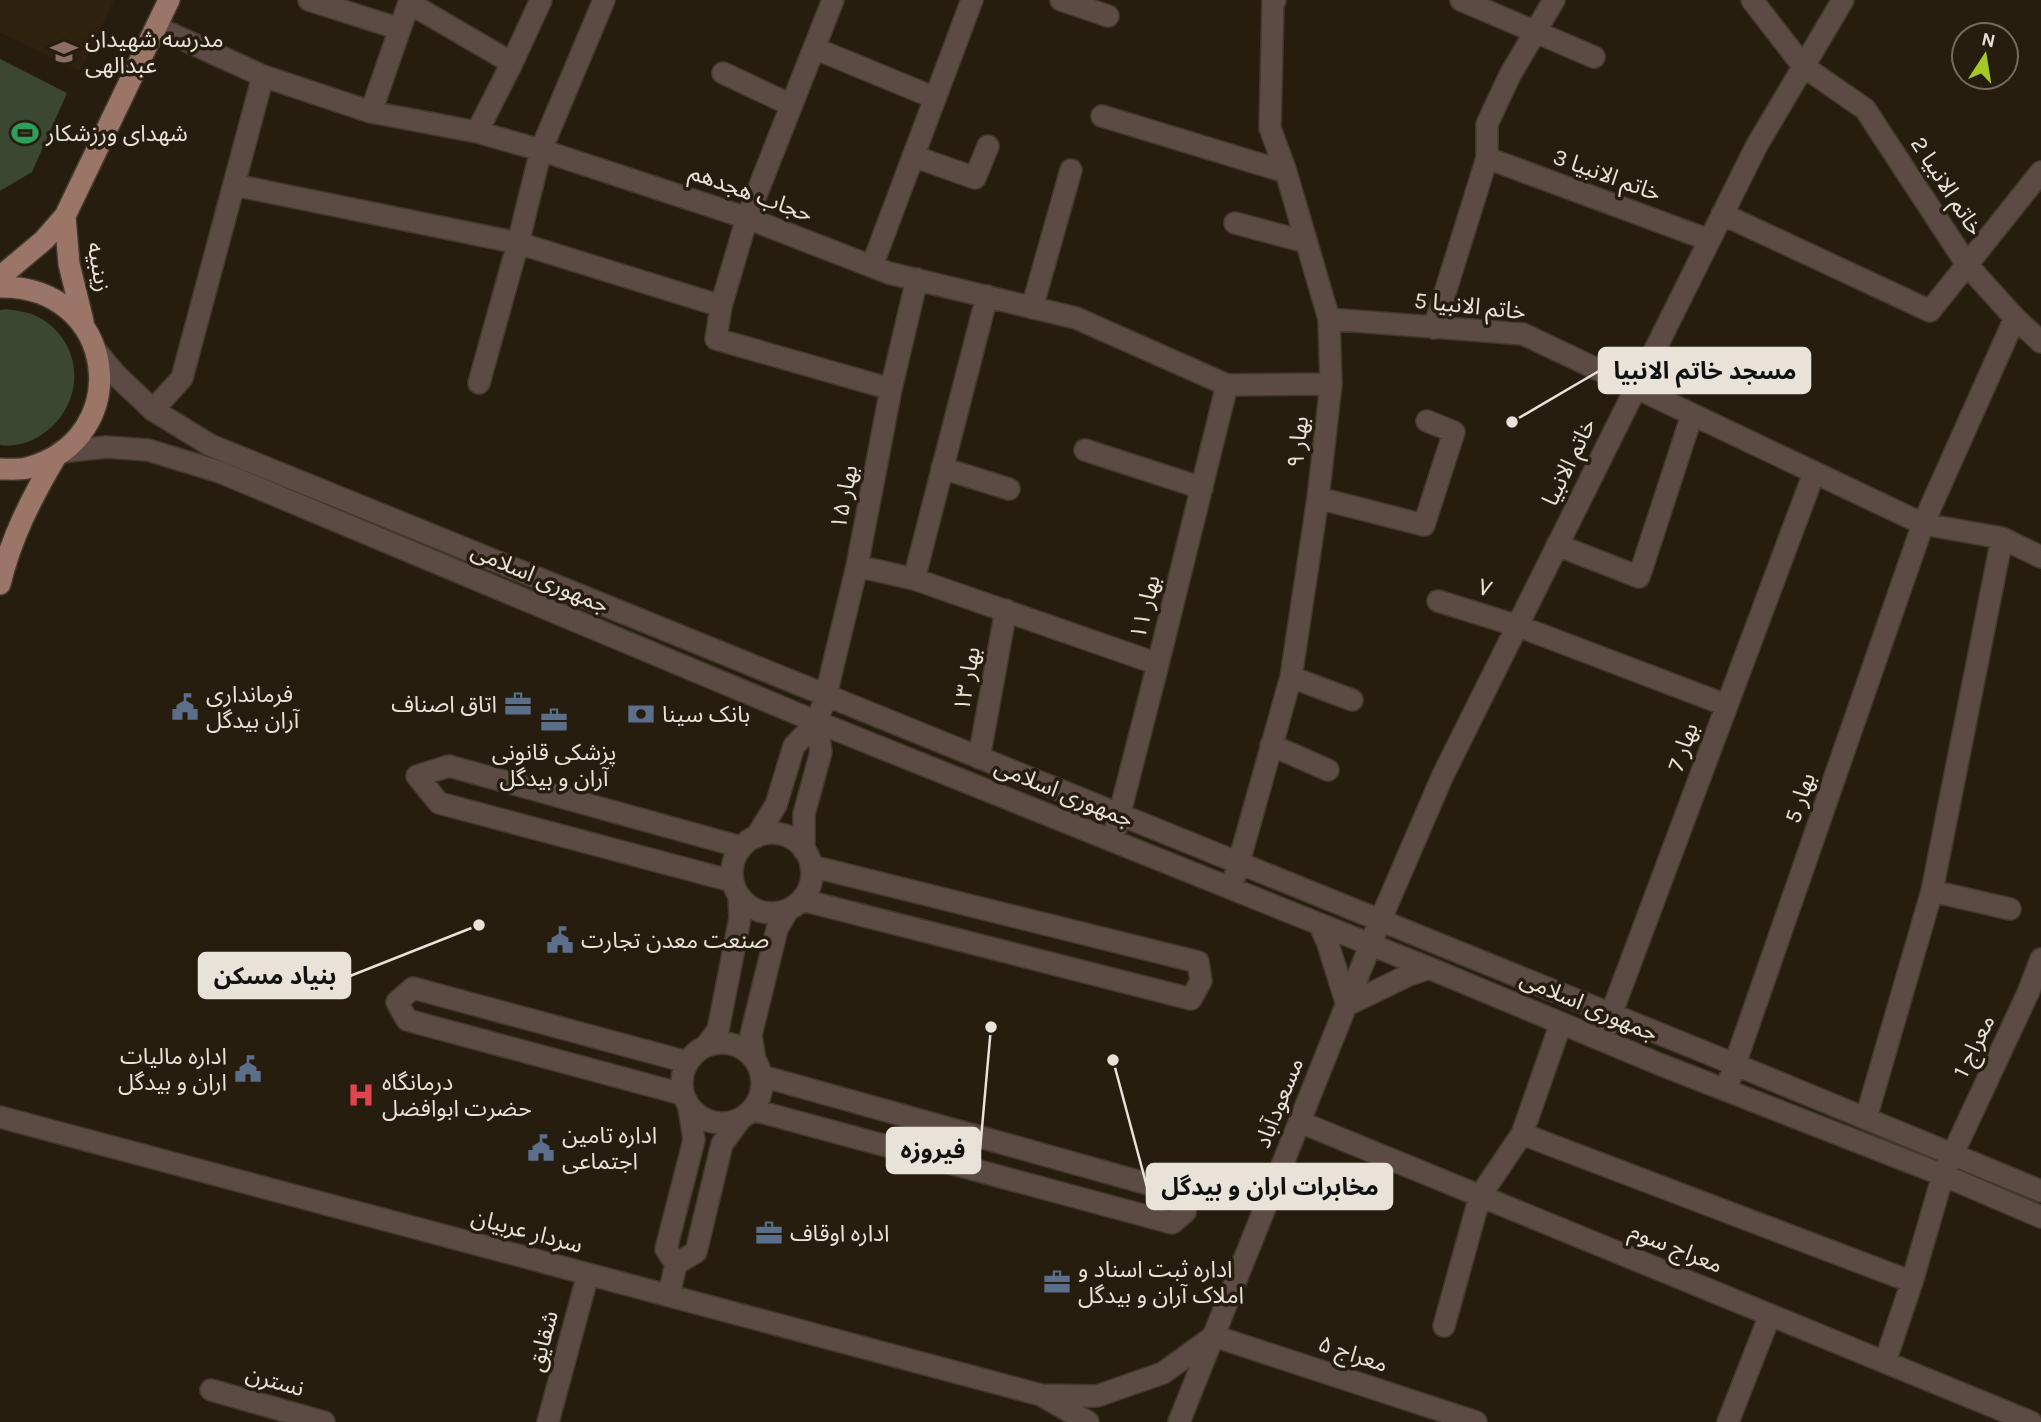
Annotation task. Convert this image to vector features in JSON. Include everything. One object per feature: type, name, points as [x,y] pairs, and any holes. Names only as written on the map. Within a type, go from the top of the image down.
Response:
[{"type":"main road","name":"زینبیه","points":[[0,277],[44,240],[65,216],[169,0]]},
{"type":"main road","name":"زینبیه","points":[[65,216],[69,264],[85,327]]},
{"type":"main road","points":[[0,287],[19,287],[45,293],[67,307],[85,327],[96,351],[100,377],[95,408],[79,437],[58,455],[24,469],[0,469]]},
{"type":"main road","points":[[0,584],[3,554],[58,455]]},
{"type":"street","points":[[309,0],[400,29]]},
{"type":"street","points":[[477,132],[541,0]]},
{"type":"street","points":[[479,383],[519,243],[541,150],[604,0]]},
{"type":"street","points":[[832,0],[747,218],[721,306],[716,339],[891,389]]},
{"type":"street","points":[[872,266],[972,0]]},
{"type":"street","points":[[1061,0],[1108,16]]},
{"type":"street","name":"بهار ۹","points":[[1231,889],[1292,677],[1318,498],[1331,384],[1329,319],[1286,172],[1270,128],[1275,0]]},
{"type":"street","points":[[1461,0],[1594,57]]},
{"type":"street","points":[[1434,328],[1487,158],[1487,124],[1510,75],[1554,0]]},
{"type":"street","name":"خاتم الانبیا 2","points":[[1752,0],[1804,66],[1865,109],[1968,266],[2015,318],[2041,342]]},
{"type":"street","name":"خاتم الانبیا","points":[[1380,921],[1443,775],[1722,214],[1757,145],[1843,0]]},
{"type":"street","points":[[371,112],[410,2],[512,63]]},
{"type":"street","name":"حجاب هجدهم","points":[[156,27],[263,76],[371,112],[477,132],[541,150],[747,218],[889,273],[1076,318],[1227,385],[1331,384]]},
{"type":"street","points":[[814,48],[935,98]]},
{"type":"street","points":[[723,73],[792,105]]},
{"type":"street","points":[[153,410],[182,378],[263,76]]},
{"type":"street","points":[[1102,116],[1286,172]]},
{"type":"street","points":[[914,156],[975,178],[988,146]]},
{"type":"street","name":"خاتم الانبیا 3","points":[[1487,158],[1709,240]]},
{"type":"street","points":[[1032,308],[1071,170]]},
{"type":"street","points":[[1722,214],[1930,311],[2041,172]]},
{"type":"street","points":[[234,185],[519,243],[721,306]]},
{"type":"street","points":[[1235,223],[1307,242]]},
{"type":"street","name":"بهار ۱۵","points":[[817,722],[857,566],[891,389],[917,279]]},
{"type":"street","points":[[914,579],[987,296]]},
{"type":"street","name":"بهار 5","points":[[1725,1089],[1923,524],[2015,318]]},
{"type":"street","name":"خاتم الانبیا 5","points":[[1329,319],[1523,334],[1923,524],[2002,538],[2041,557]]},
{"type":"street","name":"جمهوری اسلامی","points":[[96,351],[116,375],[153,410],[210,445],[2041,1191]]},
{"type":"street","name":"بهار ۱۱","points":[[1112,841],[1227,385]]},
{"type":"street","points":[[1557,545],[1639,577],[1692,415]]},
{"type":"street","points":[[1318,498],[1424,525],[1454,432],[1427,421]]},
{"type":"street","name":"جمهوری اسلامی","points":[[58,455],[106,447],[148,450],[220,472],[817,722],[1601,1040],[1943,1175],[2041,1217]]},
{"type":"street","points":[[1085,450],[1202,488]]},
{"type":"street","points":[[942,468],[1009,489]]},
{"type":"street","name":"بهار 7","points":[[1601,1040],[1814,472]]},
{"type":"street","points":[[1866,1118],[1932,891],[2002,538]]},
{"type":"street","points":[[857,566],[914,579],[1158,664]]},
{"type":"street","name":"۷","points":[[1438,601],[1518,626],[1726,705]]},
{"type":"street","name":"بهار ۱۳","points":[[979,758],[1006,610]]},
{"type":"street","points":[[1292,677],[1352,699]]},
{"type":"street","points":[[706,1046],[718,1030],[740,918],[732,869],[735,857],[776,805],[794,746],[817,722]]},
{"type":"street","points":[[669,1295],[676,1264],[696,1252],[722,1144],[760,1100],[762,1088],[751,1035],[777,929],[809,890],[812,878],[804,814],[821,752],[817,722]]},
{"type":"street","points":[[1272,745],[1328,770]]},
{"type":"street","points":[[449,766],[749,842],[769,834],[782,835],[795,840],[808,858],[1198,962],[1201,981],[1191,999],[795,905],[775,914],[761,912],[749,906],[736,889],[439,803],[416,776],[449,766]]},
{"type":"street","points":[[1932,891],[2010,909]]},
{"type":"street","name":"مسعودآباد","points":[[1179,1422],[1380,921]]},
{"type":"street","points":[[1319,924],[1347,1006],[1399,979],[1429,968]]},
{"type":"street","name":"معراج 1","points":[[1885,1362],[1951,1154],[2035,996],[2041,959]]},
{"type":"street","points":[[676,1264],[666,1249],[694,1140],[686,1101],[682,1077],[687,1062],[696,1052],[706,1046],[720,1043],[733,1044],[746,1050],[759,1068],[1184,1194],[1185,1212],[1172,1223],[746,1115],[726,1124],[712,1123],[699,1117],[686,1101],[407,1020],[397,1002],[413,988],[687,1062]]},
{"type":"street","points":[[1444,1326],[1480,1196],[1522,1134],[1561,1023]]},
{"type":"street","name":"سردار عربیان","points":[[0,1117],[1041,1395]]},
{"type":"street","name":"معراج سوم","points":[[1300,1122],[2031,1422]]},
{"type":"street","points":[[1522,1134],[1912,1282]]},
{"type":"street","name":"شقایق","points":[[548,1422],[588,1274]]},
{"type":"street","points":[[1728,1422],[1770,1315]]},
{"type":"street","points":[[1041,1395],[1097,1396],[1164,1373],[1214,1336]]},
{"type":"street","name":"معراج ۵","points":[[1214,1336],[1476,1422]]},
{"type":"street","name":"نسترن","points":[[211,1390],[324,1422]]},
{"type":"street","points":[[1041,1395],[1088,1422]]},
{"type":"shaded area","name":"مدرسه شهیدان عبدالهی","points":[[0,0],[114,0],[80,71],[0,33]]},
{"type":"green space","name":"شهدای ورزشکار","points":[[0,59],[67,93],[32,172],[0,191]]},
{"type":"green space","points":[[0,310],[38,317],[57,332],[68,347],[74,380],[71,397],[52,427],[32,440],[9,446],[0,445]]},
{"type":"place","name":"مدرسه شهیدان عبدالهی","points":[[64,52]]},
{"type":"place","name":"شهدای ورزشکار","points":[[25,133]]},
{"type":"place","name":"مسجد خاتم الانبیا","points":[[1512,422]]},
{"type":"place","name":"اتاق اصناف","points":[[518,704]]},
{"type":"place","name":"فرمانداری آران بیدگل","points":[[185,707]]},
{"type":"place","name":"بانک سینا","points":[[641,714]]},
{"type":"place","name":"پزشکی قانونی آران و بیدگل","points":[[554,720]]},
{"type":"place","name":"بنیاد مسکن","points":[[479,925]]},
{"type":"place","name":"صنعت معدن تجارت","points":[[560,940]]},
{"type":"place","name":"فیروزه","points":[[991,1027]]},
{"type":"place","name":"مخابرات اران و بیدگل","points":[[1113,1060]]},
{"type":"place","name":"اداره مالیات اران و بیدگل","points":[[248,1069]]},
{"type":"place","name":"درمانگاه حضرت ابوافضل","points":[[361,1095]]},
{"type":"place","name":"اداره تامین اجتماعی","points":[[541,1148]]},
{"type":"place","name":"اداره اوقاف","points":[[769,1233]]},
{"type":"place","name":"اداره ثبت اسناد و املاک آران و بیدگل","points":[[1057,1282]]}]
